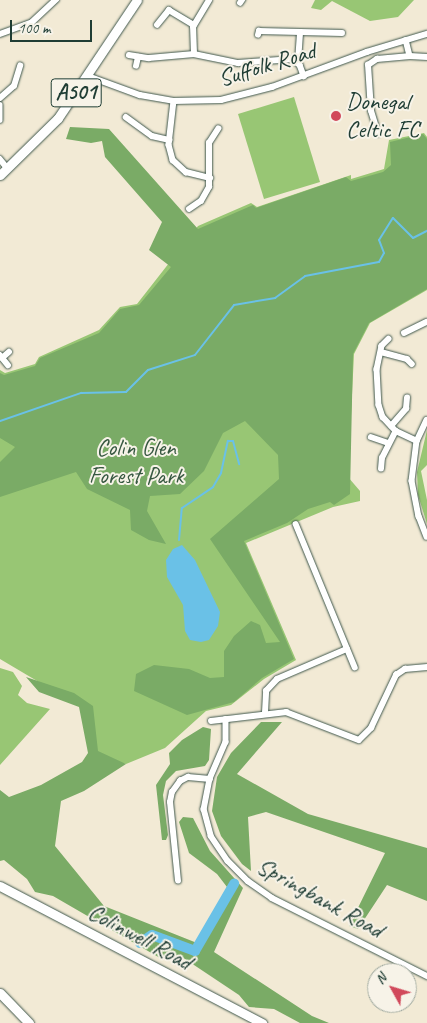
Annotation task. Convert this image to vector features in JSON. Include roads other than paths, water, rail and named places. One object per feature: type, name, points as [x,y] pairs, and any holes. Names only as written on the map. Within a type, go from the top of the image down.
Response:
[{"type":"street","points":[[0,34],[31,24],[56,0]]},
{"type":"street","name":"A501","points":[[0,175],[58,118],[88,76],[137,0]]},
{"type":"street","points":[[194,54],[194,25],[209,0]]},
{"type":"street","points":[[157,25],[170,10],[194,25]]},
{"type":"street","points":[[258,34],[259,31],[342,33]]},
{"type":"street","points":[[300,33],[298,62],[304,76]]},
{"type":"street","name":"Suffolk Road","points":[[88,76],[131,94],[174,100],[236,97],[427,34]]},
{"type":"street","points":[[406,40],[410,56]]},
{"type":"street","points":[[129,55],[138,57],[194,54],[229,62],[287,59],[298,62]]},
{"type":"street","points":[[378,134],[371,111],[368,65],[377,59],[410,56],[427,57]]},
{"type":"street","points":[[136,66],[138,57]]},
{"type":"street","points":[[0,98],[14,86],[19,68],[10,67]]},
{"type":"street","points":[[174,100],[170,140],[171,156],[181,169],[210,178]]},
{"type":"street","points":[[0,105],[0,120]]},
{"type":"street","points":[[126,117],[152,136],[170,140]]},
{"type":"street","points":[[189,209],[202,201],[209,187],[209,143],[218,129]]},
{"type":"street","points":[[0,159],[8,169]]},
{"type":"street","points":[[404,333],[427,322]]},
{"type":"street","points":[[389,339],[381,352],[376,391],[383,417],[396,431],[417,441]]},
{"type":"street","points":[[8,365],[1,356],[9,352]]},
{"type":"street","points":[[381,352],[407,359],[412,364]]},
{"type":"street","points":[[388,363],[394,357]]},
{"type":"street","points":[[391,426],[406,410],[407,398]]},
{"type":"street","points":[[427,420],[417,441],[412,481],[419,516],[427,537]]},
{"type":"street","points":[[381,469],[388,443],[396,431]]},
{"type":"street","points":[[371,437],[388,443]]},
{"type":"street","points":[[296,524],[355,667]]},
{"type":"street","points":[[265,714],[266,692],[277,679],[346,649]]},
{"type":"street","points":[[211,721],[265,714],[292,713],[359,740],[371,728],[396,675],[405,669],[427,667]]},
{"type":"street","name":"Springbank Road","points":[[226,719],[226,742],[210,779],[204,809],[207,826],[222,854],[240,875],[272,898],[427,976]]},
{"type":"street","points":[[178,881],[170,802],[172,792],[180,781],[188,777],[210,779]]},
{"type":"street","name":"Colinwell Road","points":[[0,886],[262,1023]]},
{"type":"street","points":[[0,993],[29,1023]]},
{"type":"water","points":[[182,545],[195,560],[220,612],[218,626],[209,640],[201,642],[190,640],[185,631],[183,605],[167,577],[166,560],[173,549]]},
{"type":"waterway","points":[[0,421],[81,393],[126,392],[148,370],[195,355],[234,305],[275,298],[305,276],[379,262],[384,253],[379,240],[393,218],[413,238],[427,231]]},
{"type":"waterway","points":[[179,540],[182,508],[213,487],[221,473],[228,441],[233,441],[239,464]]},
{"type":"waterway","points":[[140,943],[152,935],[195,951],[234,884]]},
{"type":"place","name":"Donegal Celtic FC","points":[[336,116]]},
{"type":"park label","name":"Colin Glen Forest Park","points":[[136,462]]}]
